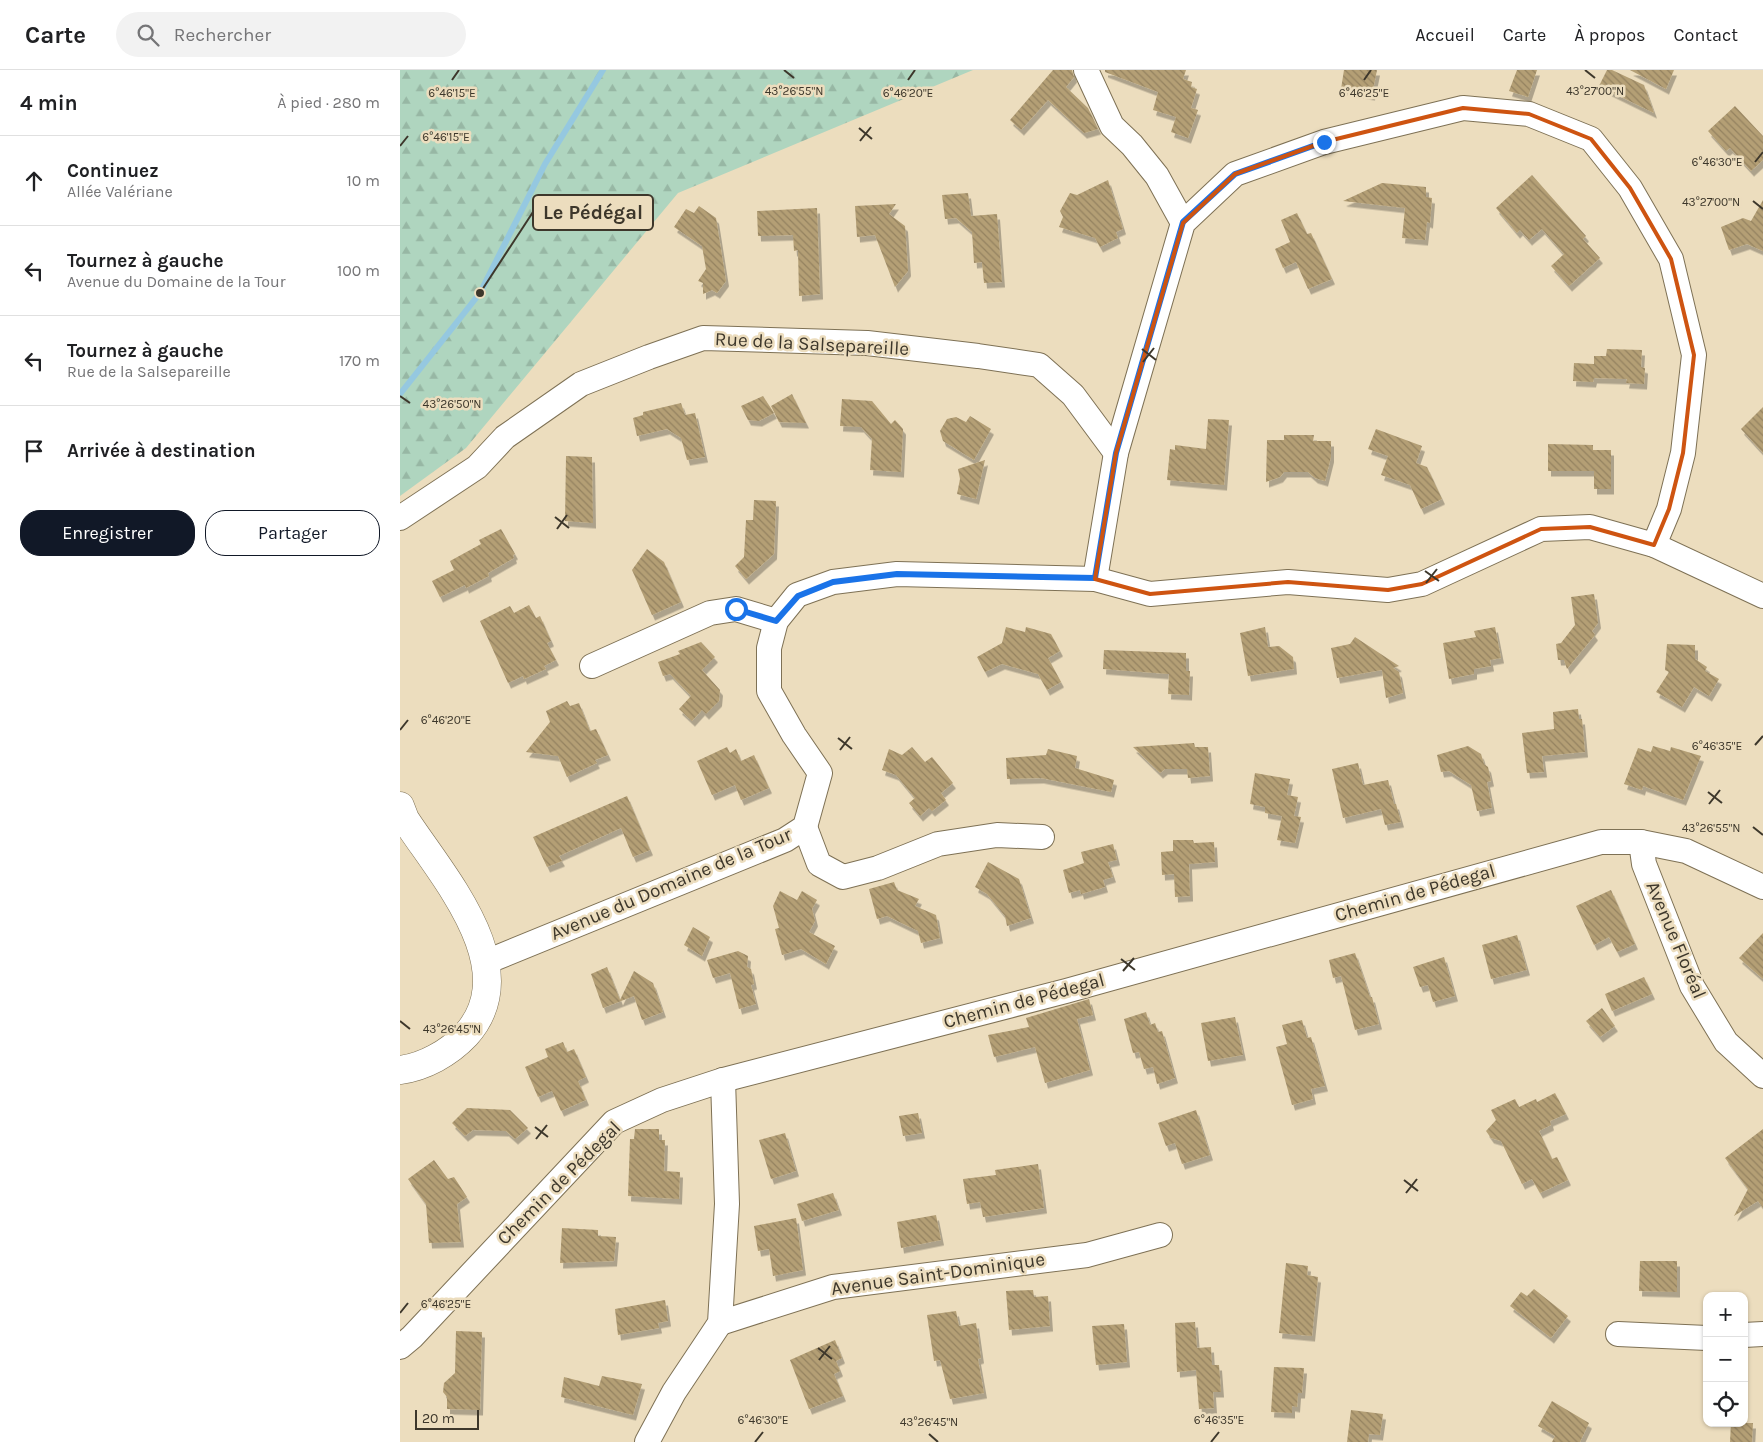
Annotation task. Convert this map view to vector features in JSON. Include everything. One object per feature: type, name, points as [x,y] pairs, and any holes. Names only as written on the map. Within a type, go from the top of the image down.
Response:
[{"type":"street","points":[[1086,70],[1112,126],[1132,145],[1157,176],[1183,222]]},
{"type":"street","points":[[1095,578],[1116,453],[1183,222],[1235,174],[1324,142],[1463,108],[1529,114],[1591,138],[1630,188],[1671,259],[1694,355],[1683,454],[1669,509],[1654,545]]},
{"type":"street","name":"Rue de la Salsepareille","points":[[400,518],[476,467],[505,437],[581,384],[703,338],[868,343],[1039,365],[1073,395],[1116,453]]},
{"type":"street","name":"Avenue du Domaine de la Tour","points":[[486,962],[785,840],[805,827],[820,773],[794,735],[769,690],[769,648],[776,621],[798,596],[833,582],[897,574],[1095,578],[1150,594],[1288,582],[1388,590],[1422,584],[1541,529],[1590,527],[1654,545],[1763,596]]},
{"type":"street","points":[[592,666],[710,613],[736,609],[776,621]]},
{"type":"street","points":[[400,806],[405,819],[478,932],[486,962],[488,987],[472,1028],[460,1041],[437,1057],[411,1069],[400,1070]]},
{"type":"street","points":[[805,827],[819,864],[843,877],[878,868],[938,844],[997,835],[1042,837]]},
{"type":"street","name":"Chemin de Pédegal","points":[[400,1347],[412,1337],[614,1122],[662,1100],[723,1080],[1066,990],[1601,842],[1641,842],[1686,851],[1763,887]]},
{"type":"street","name":"Avenue Floréal","points":[[1641,842],[1644,864],[1692,986],[1726,1042],[1763,1076]]},
{"type":"street","points":[[647,1442],[674,1392],[720,1322],[727,1204],[723,1080]]},
{"type":"street","name":"Avenue Saint-Dominique","points":[[720,1322],[833,1287],[1087,1254],[1160,1235]]},
{"type":"street","points":[[1618,1334],[1703,1338]]},
{"type":"street","points":[[1748,1335],[1763,1334]]},
{"type":"highlighted area","points":[[1463,108],[1529,114],[1591,139],[1630,188],[1671,259],[1694,355],[1683,453],[1669,509],[1654,545],[1590,527],[1541,529],[1422,584],[1388,590],[1288,582],[1150,594],[1095,579],[1116,453],[1183,223],[1235,174],[1324,142]]},
{"type":"green space","points":[[400,70],[973,70],[678,193],[466,448],[400,496]]},
{"type":"building","points":[[1053,70],[1072,70],[1074,77],[1066,87],[1088,108],[1098,129],[1084,133],[1048,100],[1021,130],[1010,120]]},
{"type":"building","points":[[1105,70],[1186,70],[1183,79],[1192,82],[1191,87],[1197,89],[1191,108],[1198,110],[1188,138],[1171,132],[1176,117],[1153,110],[1158,92],[1105,72]]},
{"type":"building","points":[[1344,70],[1377,70],[1372,95],[1341,89]]},
{"type":"building","points":[[1517,70],[1537,70],[1528,97],[1509,91]]},
{"type":"building","points":[[1607,70],[1612,70],[1644,85],[1654,113],[1599,86]]},
{"type":"building","points":[[1630,70],[1674,70],[1666,89]]},
{"type":"building","points":[[1735,106],[1763,136],[1763,160],[1751,171],[1730,148],[1726,151],[1708,131]]},
{"type":"building","points":[[1532,175],[1586,236],[1583,239],[1600,258],[1569,286],[1551,266],[1564,254],[1542,229],[1529,240],[1520,230],[1517,233],[1496,208]]},
{"type":"building","points":[[1108,180],[1123,229],[1116,232],[1118,238],[1100,247],[1095,238],[1059,227],[1063,217],[1060,211],[1070,193],[1077,195]]},
{"type":"building","points":[[1382,183],[1426,187],[1426,197],[1432,198],[1430,223],[1427,222],[1425,240],[1402,238],[1405,208],[1343,201]]},
{"type":"building","points":[[968,193],[971,216],[997,214],[1002,282],[984,283],[982,262],[974,263],[972,232],[956,218],[945,219],[942,195]]},
{"type":"building","points":[[1763,200],[1763,251],[1747,244],[1729,250],[1721,227],[1743,218],[1751,221]]},
{"type":"building","points":[[896,204],[889,214],[905,226],[908,271],[895,287],[875,235],[857,237],[855,206]]},
{"type":"building","points":[[699,206],[716,218],[726,281],[717,293],[712,290],[703,294],[703,283],[698,281],[706,269],[702,246],[674,227],[686,209],[694,213]]},
{"type":"building","points":[[817,208],[820,294],[799,296],[798,250],[794,251],[793,235],[758,236],[757,211]]},
{"type":"building","points":[[1297,213],[1307,234],[1311,233],[1332,279],[1308,289],[1296,262],[1283,268],[1275,249],[1290,242],[1281,220]]},
{"type":"building","points":[[1607,349],[1642,350],[1641,367],[1645,368],[1644,384],[1626,383],[1627,379],[1594,378],[1593,382],[1573,381],[1574,363],[1594,364],[1594,356],[1606,356]]},
{"type":"building","points":[[792,394],[806,423],[779,422],[771,406]]},
{"type":"building","points":[[763,396],[774,413],[759,421],[748,420],[741,406]]},
{"type":"building","points":[[842,399],[872,401],[891,424],[895,420],[903,429],[901,472],[870,470],[872,439],[861,427],[840,426]]},
{"type":"building","points":[[681,403],[685,415],[695,413],[705,457],[687,460],[681,438],[667,429],[637,436],[633,418],[643,415],[643,412]]},
{"type":"building","points":[[1763,407],[1763,453],[1741,429]]},
{"type":"building","points":[[970,416],[991,429],[974,460],[943,441],[940,431],[947,419],[956,417],[966,422]]},
{"type":"building","points":[[1208,419],[1229,420],[1224,485],[1167,480],[1170,449],[1175,450],[1175,445],[1206,449]]},
{"type":"building","points":[[1376,429],[1422,446],[1416,463],[1427,467],[1442,499],[1421,509],[1410,485],[1381,475],[1388,456],[1368,449]]},
{"type":"building","points":[[1284,435],[1314,435],[1313,441],[1331,441],[1331,457],[1325,481],[1315,478],[1308,472],[1284,472],[1280,477],[1266,482],[1267,440],[1284,440]]},
{"type":"building","points":[[1548,444],[1593,445],[1593,450],[1611,450],[1611,489],[1594,489],[1594,471],[1548,471]]},
{"type":"building","points":[[566,456],[592,457],[593,523],[565,521]]},
{"type":"building","points":[[985,460],[976,499],[957,494],[960,479],[958,469]]},
{"type":"building","points":[[754,500],[776,501],[774,554],[746,579],[735,566],[744,557],[746,520],[753,520]]},
{"type":"building","points":[[501,529],[515,554],[513,555],[514,558],[488,573],[489,576],[466,588],[465,585],[440,597],[432,581],[454,570],[450,561],[481,544],[479,540]]},
{"type":"building","points":[[647,549],[664,562],[681,602],[652,615],[632,570]]},
{"type":"building","points":[[1594,594],[1598,623],[1592,631],[1595,635],[1567,669],[1564,660],[1558,660],[1556,644],[1561,643],[1575,625],[1571,597]]},
{"type":"building","points":[[529,605],[536,618],[540,616],[551,641],[547,643],[556,660],[544,666],[546,669],[524,679],[523,676],[508,683],[480,621],[510,606],[514,613]]},
{"type":"building","points":[[1006,627],[1025,632],[1026,627],[1051,634],[1060,651],[1048,658],[1061,682],[1047,690],[1038,674],[1002,664],[985,672],[977,657],[1002,643]]},
{"type":"building","points":[[1265,627],[1268,647],[1279,646],[1293,657],[1294,669],[1248,676],[1240,633]]},
{"type":"building","points":[[1495,627],[1501,658],[1490,660],[1491,666],[1474,669],[1474,674],[1449,679],[1443,643],[1476,637],[1474,631]]},
{"type":"building","points":[[1355,637],[1399,666],[1393,668],[1399,672],[1403,693],[1386,698],[1382,670],[1337,678],[1331,648],[1350,644]]},
{"type":"building","points":[[701,642],[715,657],[702,670],[720,690],[719,701],[706,714],[702,710],[692,721],[679,709],[691,696],[670,674],[663,676],[658,662],[680,654],[678,651]]},
{"type":"building","points":[[1667,644],[1695,645],[1695,659],[1707,667],[1705,671],[1719,679],[1709,696],[1694,687],[1682,707],[1656,692],[1669,672],[1665,670]]},
{"type":"building","points":[[1104,650],[1186,653],[1186,671],[1190,671],[1189,695],[1168,694],[1169,674],[1103,669]]},
{"type":"building","points":[[567,701],[570,706],[579,703],[590,731],[596,729],[608,755],[595,760],[597,763],[567,777],[558,756],[526,752],[550,722],[546,711]]},
{"type":"building","points":[[1578,709],[1579,719],[1582,719],[1585,752],[1542,756],[1544,772],[1527,773],[1522,733],[1554,729],[1553,712]]},
{"type":"building","points":[[1194,743],[1195,747],[1208,747],[1210,776],[1188,778],[1187,769],[1165,769],[1160,773],[1133,747]]},
{"type":"building","points":[[1468,746],[1481,754],[1484,764],[1488,767],[1491,781],[1487,782],[1492,808],[1477,811],[1471,785],[1449,771],[1441,772],[1437,755]]},
{"type":"building","points":[[1653,746],[1670,751],[1671,747],[1701,756],[1683,800],[1643,786],[1642,790],[1624,784],[1638,748],[1651,752]]},
{"type":"building","points":[[727,747],[730,753],[736,749],[741,761],[754,755],[769,788],[741,800],[735,785],[712,795],[697,761]]},
{"type":"building","points":[[912,747],[925,762],[932,757],[953,783],[941,793],[946,800],[932,811],[929,808],[920,816],[909,803],[915,798],[896,775],[882,770],[889,749],[902,755]]},
{"type":"building","points":[[1048,749],[1077,756],[1075,768],[1114,780],[1111,792],[1041,778],[1007,779],[1006,758],[1046,755]]},
{"type":"building","points":[[1358,763],[1363,785],[1388,780],[1401,822],[1385,825],[1381,809],[1343,818],[1332,769]]},
{"type":"building","points":[[1255,773],[1290,779],[1287,795],[1298,797],[1294,816],[1301,817],[1295,843],[1277,840],[1282,816],[1265,813],[1265,807],[1250,804]]},
{"type":"building","points":[[627,796],[650,850],[633,857],[621,828],[559,856],[562,861],[547,867],[533,837]]},
{"type":"building","points":[[1173,840],[1193,840],[1194,843],[1214,842],[1215,862],[1189,864],[1190,896],[1175,897],[1174,874],[1162,875],[1161,852],[1173,851]]},
{"type":"building","points":[[1113,844],[1117,860],[1108,862],[1113,877],[1103,880],[1105,887],[1081,894],[1080,890],[1069,893],[1063,870],[1084,863],[1081,852]]},
{"type":"building","points":[[988,862],[1019,879],[1031,918],[1007,926],[1005,916],[987,894],[975,887]]},
{"type":"building","points":[[894,882],[897,890],[919,899],[915,906],[936,915],[940,938],[921,943],[918,931],[887,916],[877,919],[869,889]]},
{"type":"building","points":[[1611,890],[1635,944],[1617,952],[1609,937],[1594,945],[1576,906]]},
{"type":"building","points":[[780,891],[797,900],[802,891],[817,900],[812,909],[815,921],[809,932],[835,946],[826,964],[801,949],[782,955],[775,929],[779,928],[773,906]]},
{"type":"building","points":[[693,927],[710,937],[702,956],[684,945]]},
{"type":"building","points":[[1763,933],[1763,979],[1739,958]]},
{"type":"building","points":[[1517,935],[1527,970],[1491,979],[1482,945]]},
{"type":"building","points":[[738,951],[748,956],[747,967],[751,969],[754,984],[751,985],[756,1004],[739,1009],[730,973],[713,978],[707,960]]},
{"type":"building","points":[[1355,953],[1370,997],[1372,997],[1379,1024],[1355,1030],[1341,976],[1333,978],[1329,960]]},
{"type":"building","points":[[1444,957],[1455,996],[1433,1002],[1428,985],[1420,987],[1413,967]]},
{"type":"building","points":[[607,967],[620,1000],[634,971],[653,983],[663,1012],[642,1020],[634,996],[603,1008],[591,974]]},
{"type":"building","points":[[1644,977],[1652,994],[1612,1011],[1605,994]]},
{"type":"building","points":[[1089,999],[1093,1015],[1077,1019],[1090,1070],[1045,1083],[1035,1047],[994,1057],[988,1035],[1029,1027],[1026,1018]]},
{"type":"building","points":[[1602,1008],[1615,1026],[1600,1037],[1586,1021]]},
{"type":"building","points":[[1146,1012],[1150,1025],[1155,1023],[1158,1032],[1162,1031],[1175,1078],[1157,1084],[1153,1067],[1144,1069],[1139,1052],[1133,1053],[1124,1019]]},
{"type":"building","points":[[1235,1017],[1243,1055],[1208,1061],[1201,1023]]},
{"type":"building","points":[[1302,1020],[1307,1038],[1311,1037],[1325,1086],[1311,1089],[1313,1099],[1292,1105],[1276,1047],[1287,1044],[1282,1025]]},
{"type":"building","points":[[563,1042],[567,1052],[574,1049],[586,1077],[578,1081],[586,1100],[561,1111],[552,1091],[538,1097],[525,1067],[548,1057],[545,1049]]},
{"type":"building","points":[[1555,1093],[1566,1114],[1550,1121],[1551,1125],[1539,1131],[1552,1159],[1557,1157],[1568,1180],[1540,1193],[1532,1179],[1522,1184],[1501,1141],[1491,1138],[1486,1131],[1496,1120],[1491,1110],[1515,1099],[1519,1107],[1536,1099],[1537,1102]]},
{"type":"building","points":[[467,1108],[510,1110],[528,1128],[515,1139],[506,1131],[473,1130],[465,1136],[452,1123]]},
{"type":"building","points":[[1196,1110],[1210,1155],[1182,1164],[1175,1143],[1166,1146],[1158,1123]]},
{"type":"building","points":[[918,1113],[922,1133],[903,1136],[899,1116]]},
{"type":"building","points":[[635,1129],[659,1129],[659,1140],[665,1140],[664,1171],[680,1172],[679,1199],[628,1196],[630,1139],[634,1139]]},
{"type":"building","points":[[1763,1129],[1763,1208],[1758,1201],[1734,1216],[1748,1189],[1725,1158]]},
{"type":"building","points":[[785,1133],[796,1171],[771,1179],[759,1140]]},
{"type":"building","points":[[434,1160],[448,1179],[454,1177],[467,1197],[457,1204],[461,1242],[429,1243],[426,1204],[408,1179]]},
{"type":"building","points":[[1038,1164],[1044,1208],[983,1217],[980,1202],[967,1204],[963,1179],[996,1175],[995,1170]]},
{"type":"building","points":[[833,1193],[839,1210],[802,1221],[797,1204]]},
{"type":"building","points":[[936,1215],[941,1240],[901,1248],[897,1222]]},
{"type":"building","points":[[796,1218],[803,1270],[773,1276],[769,1249],[758,1251],[754,1226]]},
{"type":"building","points":[[562,1228],[598,1230],[598,1236],[616,1237],[614,1261],[560,1263]]},
{"type":"building","points":[[1640,1261],[1677,1261],[1677,1292],[1639,1291]]},
{"type":"building","points":[[1286,1263],[1308,1266],[1307,1275],[1318,1277],[1312,1336],[1279,1333]]},
{"type":"building","points":[[1534,1289],[1568,1316],[1551,1338],[1510,1306],[1521,1292],[1527,1296]]},
{"type":"building","points":[[1033,1290],[1034,1297],[1048,1296],[1050,1326],[1009,1330],[1006,1291]]},
{"type":"building","points":[[665,1300],[668,1321],[658,1323],[659,1328],[618,1335],[615,1309]]},
{"type":"building","points":[[956,1311],[959,1326],[976,1323],[981,1358],[978,1359],[984,1393],[950,1399],[940,1360],[934,1361],[927,1315]]},
{"type":"building","points":[[1195,1322],[1197,1348],[1211,1347],[1212,1365],[1219,1365],[1221,1392],[1213,1392],[1214,1408],[1199,1409],[1196,1370],[1177,1372],[1175,1323]]},
{"type":"building","points":[[1124,1324],[1127,1362],[1096,1365],[1092,1326]]},
{"type":"building","points":[[456,1331],[482,1332],[480,1410],[447,1409],[447,1397],[443,1392],[444,1383],[455,1373]]},
{"type":"building","points":[[835,1340],[842,1358],[836,1361],[840,1371],[834,1374],[843,1396],[809,1409],[790,1360]]},
{"type":"building","points":[[1274,1367],[1304,1368],[1302,1393],[1298,1393],[1297,1407],[1292,1406],[1292,1413],[1271,1412]]},
{"type":"building","points":[[602,1376],[642,1384],[633,1415],[561,1397],[564,1377],[599,1386]]},
{"type":"building","points":[[1552,1401],[1589,1423],[1580,1442],[1552,1442],[1555,1436],[1538,1426]]},
{"type":"building","points":[[1351,1410],[1383,1414],[1380,1435],[1369,1434],[1368,1442],[1347,1442]]},
{"type":"building","points":[[1748,1423],[1753,1423],[1752,1442],[1730,1442],[1731,1427],[1748,1427]]},
{"type":"waterway","points":[[400,394],[480,293],[545,164],[603,70]]},
{"type":"place","name":"Le Pédégal","points":[[480,293]]},
{"type":"route","points":[[736,609],[758,614],[776,621],[798,596],[833,582],[897,574],[1095,578],[1116,453],[1183,222],[1235,174],[1324,142]]}]
